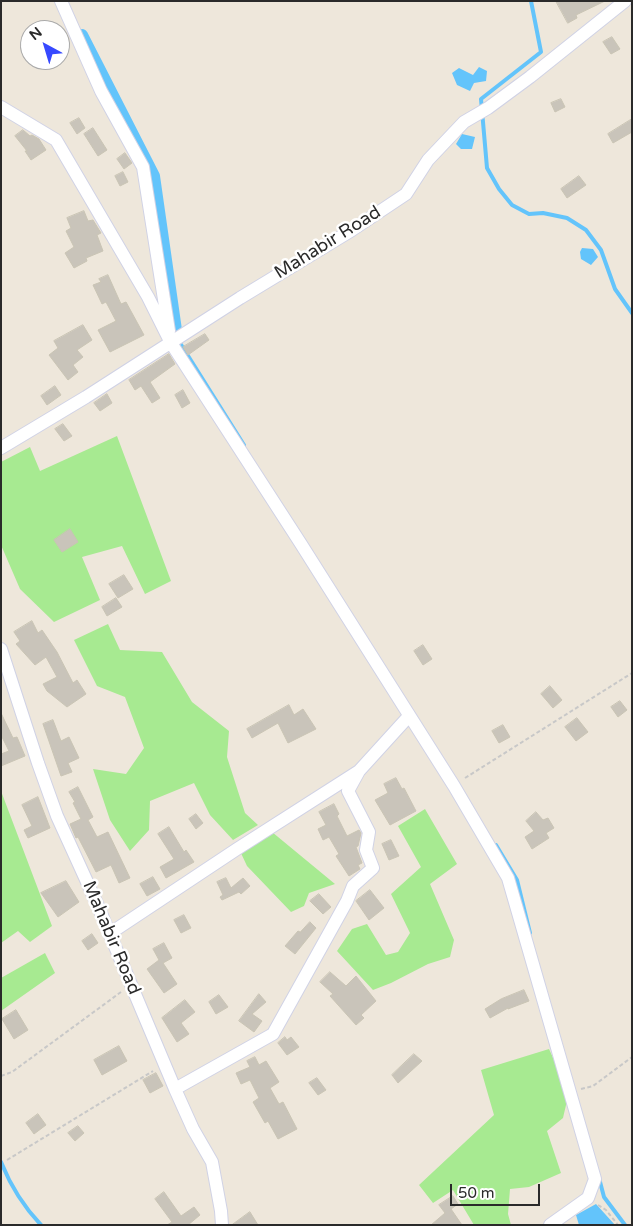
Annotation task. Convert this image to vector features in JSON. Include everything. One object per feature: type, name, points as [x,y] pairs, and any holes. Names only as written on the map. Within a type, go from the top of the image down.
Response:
[{"type":"street","points":[[60,1],[101,91],[143,167],[171,343]]},
{"type":"street","name":"Mahabir Road","points":[[1,448],[86,397],[406,194],[428,160],[464,122],[488,108],[625,1]]},
{"type":"street","points":[[1,107],[56,140],[148,297],[171,343],[454,786],[508,878],[595,1179],[588,1198],[550,1225]]},
{"type":"street","name":"Mahabir Road","points":[[1,649],[57,816],[175,1090],[193,1129],[212,1162],[222,1225]]},
{"type":"street","points":[[175,1090],[274,1034],[353,886],[373,868],[366,850],[368,832],[348,791],[359,771],[409,716]]},
{"type":"street","points":[[109,934],[359,771]]},
{"type":"path","points":[[454,786],[632,673]]},
{"type":"path","points":[[1,1076],[12,1072],[131,985]]},
{"type":"path","points":[[569,1092],[592,1086],[632,1057]]},
{"type":"path","points":[[8,1160],[156,1069],[165,1067]]},
{"type":"path","points":[[588,1198],[606,1210],[618,1225]]},
{"type":"green space","points":[[117,436],[171,581],[145,594],[122,546],[82,557],[100,600],[54,622],[20,589],[1,545],[1,462],[30,447],[40,471]]},
{"type":"green space","points":[[108,624],[120,650],[162,652],[192,702],[229,731],[227,757],[245,813],[258,825],[233,840],[210,815],[194,783],[150,801],[149,830],[130,851],[110,820],[93,769],[126,774],[144,748],[125,697],[97,686],[74,640]]},
{"type":"green space","points":[[1,791],[52,926],[30,942],[18,931],[1,943]]},
{"type":"green space","points":[[425,809],[457,864],[430,884],[454,940],[450,957],[428,964],[373,990],[337,951],[352,929],[367,924],[386,955],[398,952],[410,933],[391,894],[421,867],[398,826]]},
{"type":"green space","points":[[272,832],[335,884],[309,893],[304,906],[291,912],[247,866],[240,851]]},
{"type":"green space","points":[[45,953],[55,973],[1,1011],[1,978]]},
{"type":"green space","points":[[549,1049],[569,1092],[563,1118],[547,1131],[561,1173],[529,1187],[510,1189],[508,1214],[511,1225],[474,1225],[453,1190],[433,1203],[419,1185],[494,1115],[481,1070]]},
{"type":"water","points":[[479,67],[487,71],[486,81],[474,83],[470,91],[457,85],[452,73],[459,68],[473,75]]},
{"type":"water","points":[[462,134],[475,137],[472,149],[461,149],[456,144]]},
{"type":"water","points":[[582,248],[593,249],[598,257],[591,265],[581,259],[580,252]]},
{"type":"water","points":[[596,1204],[615,1225],[579,1225],[576,1215]]},
{"type":"building","points":[[556,1],[605,1],[576,15],[577,18],[568,23]]},
{"type":"building","points":[[612,37],[620,49],[611,54],[603,42]]},
{"type":"building","points":[[561,99],[565,107],[555,112],[551,103]]},
{"type":"building","points":[[79,118],[85,128],[77,134],[70,123]]},
{"type":"building","points":[[632,119],[632,132],[613,143],[608,134]]},
{"type":"building","points":[[93,128],[107,150],[98,156],[84,134]]},
{"type":"building","points":[[23,130],[30,136],[32,135],[39,139],[46,150],[31,160],[25,151],[27,151],[15,136]]},
{"type":"building","points":[[125,153],[132,163],[124,169],[117,159]]},
{"type":"building","points":[[123,172],[128,182],[120,186],[115,176]]},
{"type":"building","points":[[579,176],[586,185],[567,198],[561,189]]},
{"type":"building","points":[[84,211],[88,221],[93,220],[101,233],[97,235],[103,251],[86,258],[87,261],[74,268],[65,253],[74,247],[66,231],[71,228],[67,218]]},
{"type":"building","points":[[108,275],[121,304],[126,302],[144,335],[110,352],[98,330],[116,321],[106,302],[102,304],[93,285],[101,282],[99,279]]},
{"type":"building","points":[[83,325],[92,340],[77,350],[83,357],[73,365],[78,372],[68,380],[49,355],[58,348],[54,341]]},
{"type":"building","points":[[205,334],[209,340],[188,355],[183,347]]},
{"type":"building","points":[[169,354],[175,364],[150,382],[160,398],[152,403],[141,386],[135,390],[129,380]]},
{"type":"building","points":[[55,386],[61,395],[47,405],[41,396]]},
{"type":"building","points":[[183,390],[190,403],[182,408],[175,395]]},
{"type":"building","points":[[107,394],[112,403],[100,411],[94,403]]},
{"type":"building","points":[[63,424],[72,436],[64,441],[55,429]]},
{"type":"building","points":[[70,529],[78,542],[62,552],[54,540]]},
{"type":"building","points":[[124,575],[133,589],[118,598],[109,584]]},
{"type":"building","points":[[116,598],[122,607],[107,616],[102,607]]},
{"type":"building","points":[[32,621],[38,633],[42,630],[57,652],[73,683],[77,680],[86,694],[67,707],[47,691],[43,684],[57,677],[46,657],[35,665],[16,644],[20,641],[14,632]]},
{"type":"building","points":[[423,645],[432,659],[423,665],[414,651]]},
{"type":"building","points":[[550,686],[562,700],[553,708],[541,694]]},
{"type":"building","points":[[620,701],[627,710],[618,717],[611,707]]},
{"type":"building","points":[[289,705],[294,715],[303,709],[316,729],[288,743],[278,723],[252,738],[247,729]]},
{"type":"building","points":[[1,713],[13,738],[17,737],[25,756],[1,766],[1,754],[9,751],[1,735]]},
{"type":"building","points":[[577,718],[588,732],[576,741],[565,727]]},
{"type":"building","points":[[53,720],[61,741],[69,737],[79,758],[68,763],[72,772],[61,776],[43,724]]},
{"type":"building","points":[[503,725],[510,737],[499,743],[492,731]]},
{"type":"building","points":[[396,778],[402,789],[404,788],[416,811],[390,825],[375,800],[388,793],[384,784]]},
{"type":"building","points":[[78,787],[93,817],[88,820],[97,837],[108,832],[130,878],[119,883],[111,865],[96,872],[78,837],[76,838],[70,824],[81,819],[69,792]]},
{"type":"building","points":[[38,797],[50,828],[28,838],[24,830],[32,826],[22,805]]},
{"type":"building","points":[[334,804],[339,814],[337,816],[347,836],[359,830],[361,833],[358,846],[356,847],[362,863],[358,865],[360,869],[349,876],[336,856],[339,854],[329,837],[323,840],[318,829],[326,825],[319,812]]},
{"type":"building","points":[[536,812],[543,820],[548,818],[554,828],[546,833],[549,838],[532,849],[525,837],[534,831],[526,821]]},
{"type":"building","points":[[196,814],[203,823],[196,829],[189,819]]},
{"type":"building","points":[[169,827],[184,852],[186,850],[194,862],[166,878],[160,867],[174,859],[158,834]]},
{"type":"building","points":[[391,840],[399,856],[389,860],[382,844]]},
{"type":"building","points":[[153,877],[160,889],[147,896],[140,884]]},
{"type":"building","points":[[226,878],[231,888],[243,878],[250,886],[241,894],[239,892],[222,900],[220,897],[223,895],[217,882]]},
{"type":"building","points":[[66,881],[79,902],[58,917],[41,893]]},
{"type":"building","points":[[370,890],[384,908],[369,920],[356,901]]},
{"type":"building","points":[[319,894],[331,907],[323,914],[310,901]]},
{"type":"building","points":[[184,915],[191,928],[181,933],[174,920]]},
{"type":"building","points":[[310,922],[316,928],[295,954],[285,946],[298,931],[300,932]]},
{"type":"building","points":[[92,934],[98,943],[88,950],[82,941]]},
{"type":"building","points":[[164,943],[172,958],[163,963],[177,984],[164,993],[147,969],[159,960],[153,949]]},
{"type":"building","points":[[330,972],[346,986],[356,976],[376,1001],[361,1015],[364,1018],[356,1025],[330,996],[333,994],[320,982]]},
{"type":"building","points":[[524,990],[529,1001],[508,1008],[490,1018],[485,1009],[501,999]]},
{"type":"building","points":[[259,994],[266,1002],[252,1014],[262,1021],[254,1032],[239,1021]]},
{"type":"building","points":[[219,995],[228,1007],[216,1014],[209,1002]]},
{"type":"building","points":[[185,1000],[195,1012],[181,1023],[189,1034],[177,1042],[162,1018]]},
{"type":"building","points":[[16,1010],[28,1030],[14,1039],[2,1019]]},
{"type":"building","points":[[285,1037],[287,1040],[291,1037],[299,1047],[287,1055],[278,1043]]},
{"type":"building","points":[[119,1046],[127,1061],[102,1075],[94,1060]]},
{"type":"building","points":[[414,1054],[422,1061],[398,1083],[392,1075]]},
{"type":"building","points":[[255,1057],[259,1065],[266,1061],[279,1082],[270,1088],[279,1104],[283,1102],[297,1129],[278,1139],[268,1121],[265,1123],[253,1102],[259,1098],[250,1080],[241,1084],[236,1073],[250,1067],[247,1061]]},
{"type":"building","points":[[156,1073],[163,1086],[150,1093],[143,1080]]},
{"type":"building","points":[[317,1078],[326,1090],[318,1095],[309,1083]]},
{"type":"building","points":[[38,1114],[46,1125],[34,1134],[26,1123]]},
{"type":"building","points":[[78,1126],[84,1133],[75,1141],[68,1133]]},
{"type":"building","points":[[164,1192],[181,1216],[194,1207],[200,1215],[188,1225],[167,1225],[172,1222],[155,1199]]},
{"type":"building","points":[[453,1196],[458,1204],[451,1209],[462,1225],[431,1225],[445,1213],[439,1205]]},
{"type":"building","points":[[250,1212],[258,1225],[232,1225]]},
{"type":"waterway","points":[[531,1],[541,52],[481,99],[487,168],[499,189],[512,205],[529,214],[543,213],[567,218],[586,230],[601,250],[615,289],[632,313]]},
{"type":"waterway","points":[[82,35],[154,176],[176,330]]},
{"type":"waterway","points":[[180,343],[244,445]]},
{"type":"waterway","points":[[496,845],[517,880],[530,933]]},
{"type":"waterway","points":[[1,1162],[18,1196],[41,1225]]},
{"type":"waterway","points":[[599,1178],[604,1197],[625,1225]]}]
